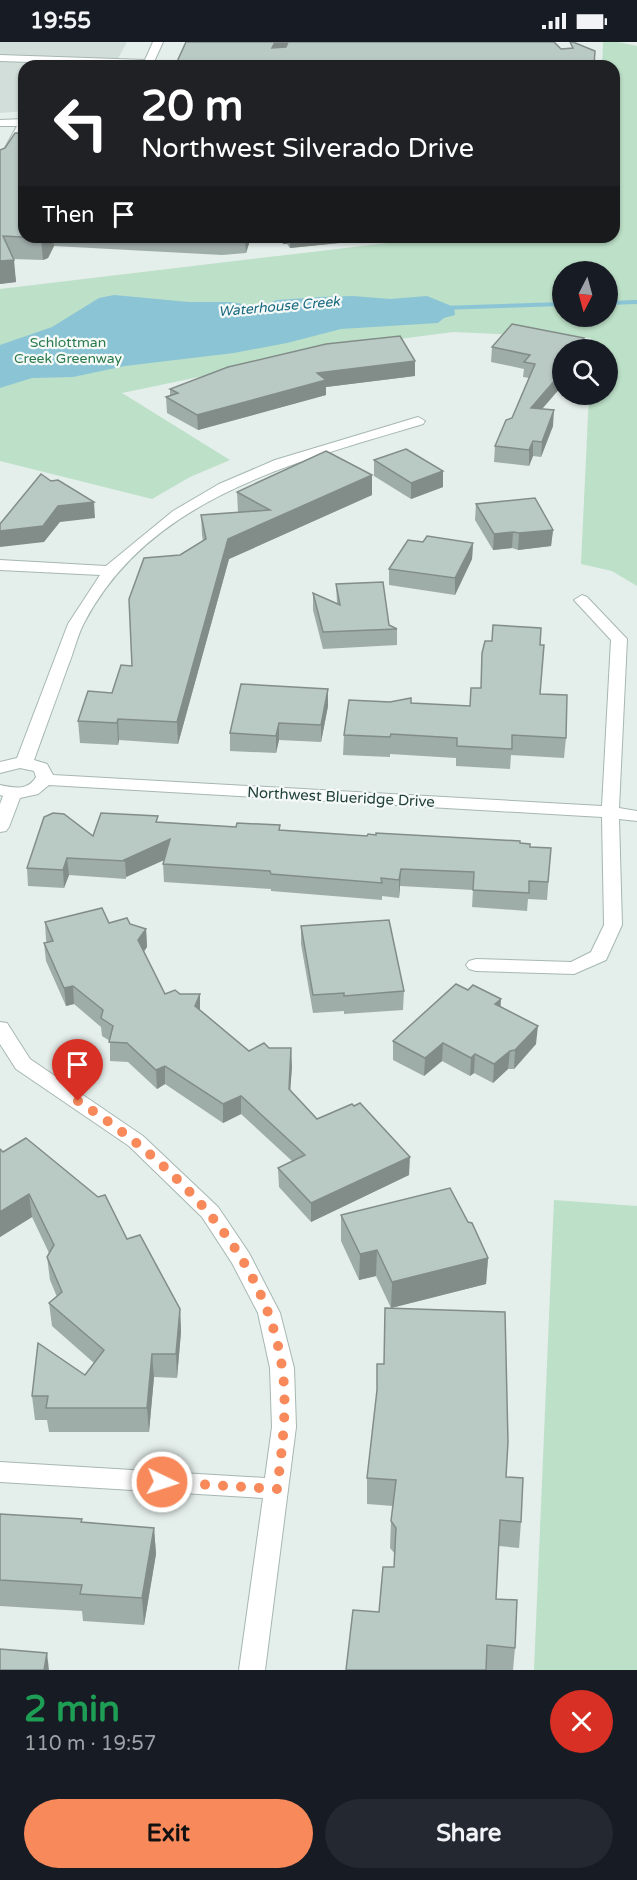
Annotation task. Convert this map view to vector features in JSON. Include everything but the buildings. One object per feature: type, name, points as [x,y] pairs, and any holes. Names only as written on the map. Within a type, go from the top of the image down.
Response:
[{"type":"street","points":[[150,60],[158,42]]},
{"type":"street","points":[[0,58],[42,60]]},
{"type":"street","points":[[0,123],[18,122]]},
{"type":"street","points":[[0,167],[5,148],[18,130]]},
{"type":"street","points":[[24,763],[76,624],[110,571],[137,546],[178,514],[224,487],[280,463],[418,421]]},
{"type":"street","points":[[0,565],[110,571]]},
{"type":"street","points":[[476,965],[574,968],[599,956],[613,926],[610,812],[619,639],[582,600]]},
{"type":"street","points":[[0,768],[24,763],[41,768],[45,780],[35,789],[6,792],[0,827]]},
{"type":"street","name":"Northwest Blueridge Drive","points":[[45,780],[610,812],[637,816]]},
{"type":"street","points":[[0,1028],[23,1064],[136,1142],[210,1212],[241,1259],[269,1313],[282,1368],[284,1427],[252,1670]]},
{"type":"street","points":[[0,1472],[277,1489]]},
{"type":"shaded area","points":[[0,42],[127,42],[117,60],[18,60],[18,112],[0,113]]},
{"type":"green space","name":"Schlottman Creek Greenway","points":[[603,42],[637,46],[637,586],[612,571],[581,564],[589,405],[618,405],[618,339],[453,332],[346,346],[122,393],[230,460],[190,477],[152,499],[0,461],[0,289],[387,243],[620,243],[620,60],[602,60]]},
{"type":"green space","points":[[554,1200],[637,1206],[637,1670],[534,1670]]},
{"type":"water","points":[[114,295],[189,302],[232,302],[258,307],[277,300],[321,297],[353,296],[390,299],[427,296],[454,307],[455,315],[444,318],[438,323],[341,329],[287,343],[234,353],[125,366],[73,377],[32,378],[0,388],[0,345],[52,327],[99,298]]},
{"type":"waterway","name":"Waterhouse Creek","points":[[618,303],[637,302]]},
{"type":"waterway","name":"Waterhouse Creek","points":[[440,308],[552,304]]},
{"type":"route","points":[[78,1101],[136,1142],[210,1212],[241,1259],[269,1313],[282,1368],[284,1427],[277,1489],[162,1482]]}]
